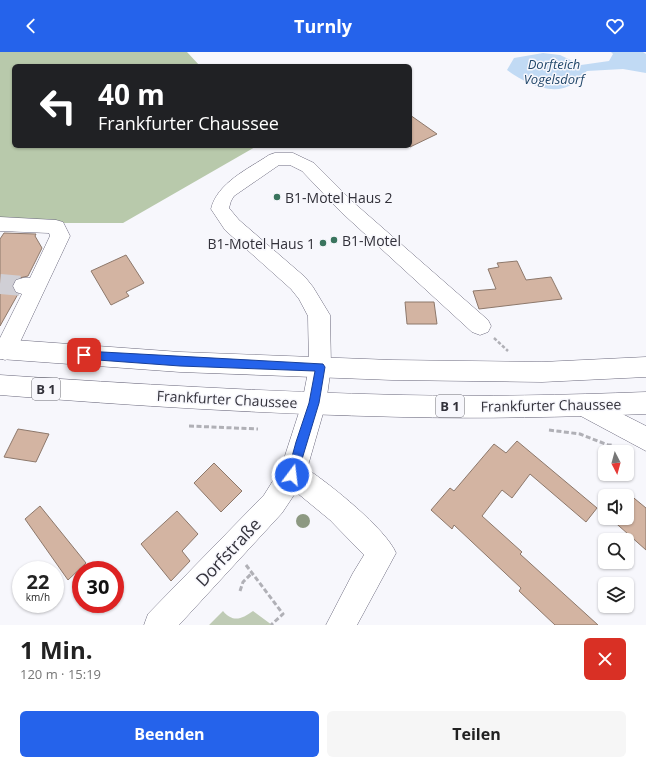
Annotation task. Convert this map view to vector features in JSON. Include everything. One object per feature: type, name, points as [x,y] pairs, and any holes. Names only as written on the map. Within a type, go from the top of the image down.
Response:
[{"type":"main road","points":[[320,367],[319,315],[306,293],[298,283],[232,225],[220,209],[222,200],[228,192],[275,159],[293,159],[308,168],[347,207],[480,326]]},
{"type":"main road","points":[[0,224],[56,227],[60,236],[29,286],[2,350],[180,362],[392,370],[542,372],[646,367]]},
{"type":"main road","name":"Dorfstraße","points":[[159,625],[273,504],[292,475],[314,403],[320,367]]},
{"type":"main road","name":"Frankfurter Chaussee","points":[[0,385],[92,392],[314,403],[420,406],[585,406],[646,403]]},
{"type":"main road","points":[[585,406],[646,439]]},
{"type":"main road","points":[[292,475],[305,482],[344,516],[382,553],[341,625]]},
{"type":"path","points":[[480,326],[508,351],[510,356]]},
{"type":"path","points":[[189,426],[258,429]]},
{"type":"path","points":[[549,430],[568,431],[588,436],[608,445]]},
{"type":"path","points":[[233,547],[283,614],[271,625]]},
{"type":"path","points":[[240,591],[243,582],[252,573]]},
{"type":"green space","points":[[0,52],[187,52],[198,64],[12,64],[12,148],[254,148],[123,223],[0,223]]},
{"type":"green space","points":[[223,611],[230,617],[241,618],[253,611],[272,625],[209,625]]},
{"type":"water","name":"Dorfteich Vogelsdorf","points":[[611,52],[643,52],[646,54],[646,73],[623,69],[587,71],[577,81],[565,88],[548,89],[530,84],[507,70],[514,58],[543,53],[560,55],[581,65],[609,61],[613,54]]},
{"type":"building","points":[[412,116],[437,134],[412,146]]},
{"type":"building","points":[[4,233],[36,234],[35,236],[42,248],[28,276],[15,279],[12,287],[15,293],[18,294],[0,326],[0,239]]},
{"type":"building","points":[[126,255],[144,283],[126,292],[129,296],[111,305],[91,271]]},
{"type":"building","points":[[517,261],[526,280],[551,277],[562,299],[479,309],[473,291],[496,289],[488,269],[499,267],[497,263]]},
{"type":"building","points":[[405,302],[434,302],[437,324],[407,324]]},
{"type":"building","points":[[18,429],[49,434],[36,462],[4,457]]},
{"type":"building","points":[[517,441],[597,508],[586,522],[530,474],[512,498],[502,490],[482,516],[522,552],[520,554],[598,625],[555,625],[519,591],[521,588],[454,525],[452,529],[431,510],[450,488],[454,491],[494,444],[506,453]]},
{"type":"building","points":[[214,463],[242,491],[221,512],[194,483]]},
{"type":"building","points":[[634,498],[646,508],[646,550],[634,539],[634,533],[627,533],[618,525],[634,525]]},
{"type":"building","points":[[40,506],[84,561],[72,561],[72,576],[68,580],[64,574],[64,561],[55,561],[25,519]]},
{"type":"building","points":[[177,511],[198,534],[182,551],[190,561],[171,581],[141,544]]},
{"type":"tunnel","points":[[0,284],[23,286]]},
{"type":"place","name":"B1-Motel Haus 2","points":[[277,197]]},
{"type":"place","name":"B1-Motel","points":[[334,240]]},
{"type":"place","name":"B1-Motel Haus 1","points":[[323,243]]},
{"type":"route","points":[[84,355],[180,362],[320,367],[314,403],[292,475]]}]
